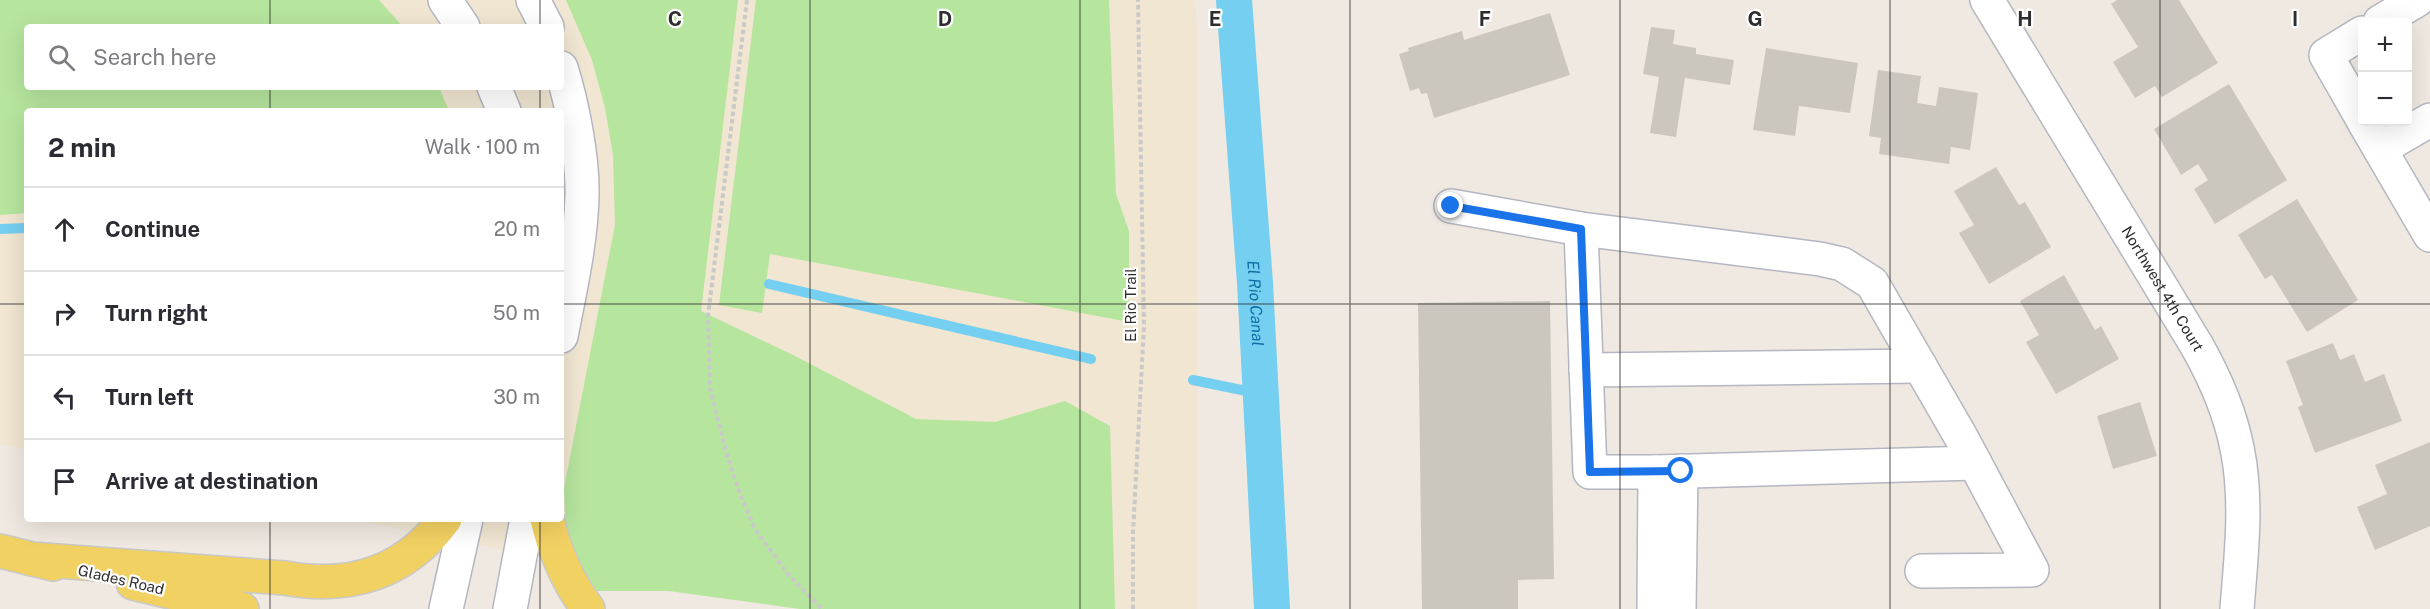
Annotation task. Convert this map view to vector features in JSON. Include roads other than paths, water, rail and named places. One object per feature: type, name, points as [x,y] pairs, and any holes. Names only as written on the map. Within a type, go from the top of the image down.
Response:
[{"type":"main road","points":[[15,555],[329,582],[378,573],[396,565],[424,542],[442,522]]},
{"type":"main road","points":[[548,522],[560,564],[574,591],[588,609]]},
{"type":"main road","name":"Glades Road","points":[[15,555],[242,609]]},
{"type":"street","points":[[445,0],[461,24]]},
{"type":"street","points":[[533,0],[545,24]]},
{"type":"street","name":"Northwest 4th Court","points":[[1987,0],[2214,376],[2237,448],[2242,486],[2243,524],[2237,609]]},
{"type":"street","points":[[2387,18],[2417,0]]},
{"type":"street","points":[[2358,35],[2326,55],[2430,235]]},
{"type":"street","points":[[564,82],[576,139],[582,194],[575,262],[564,320]]},
{"type":"street","points":[[495,90],[503,108]]},
{"type":"street","points":[[2369,130],[2430,120]]},
{"type":"street","points":[[1451,206],[1581,229],[1820,259],[1842,264],[1872,283],[1975,462],[2032,570],[1922,571]]},
{"type":"street","points":[[1581,229],[1590,472],[1668,472],[1975,462]]},
{"type":"street","points":[[1586,370],[1920,366]]},
{"type":"street","points":[[1654,609],[1668,472]]},
{"type":"street","points":[[1668,472],[1679,609]]},
{"type":"street","points":[[446,609],[465,522]]},
{"type":"street","points":[[510,609],[526,522]]},
{"type":"waterway","name":"El Rio Canal","points":[[1234,0],[1255,283],[1272,609]]},
{"type":"waterway","points":[[0,229],[24,228]]},
{"type":"waterway","points":[[769,284],[1091,359]]},
{"type":"waterway","points":[[1193,380],[1261,394]]}]
